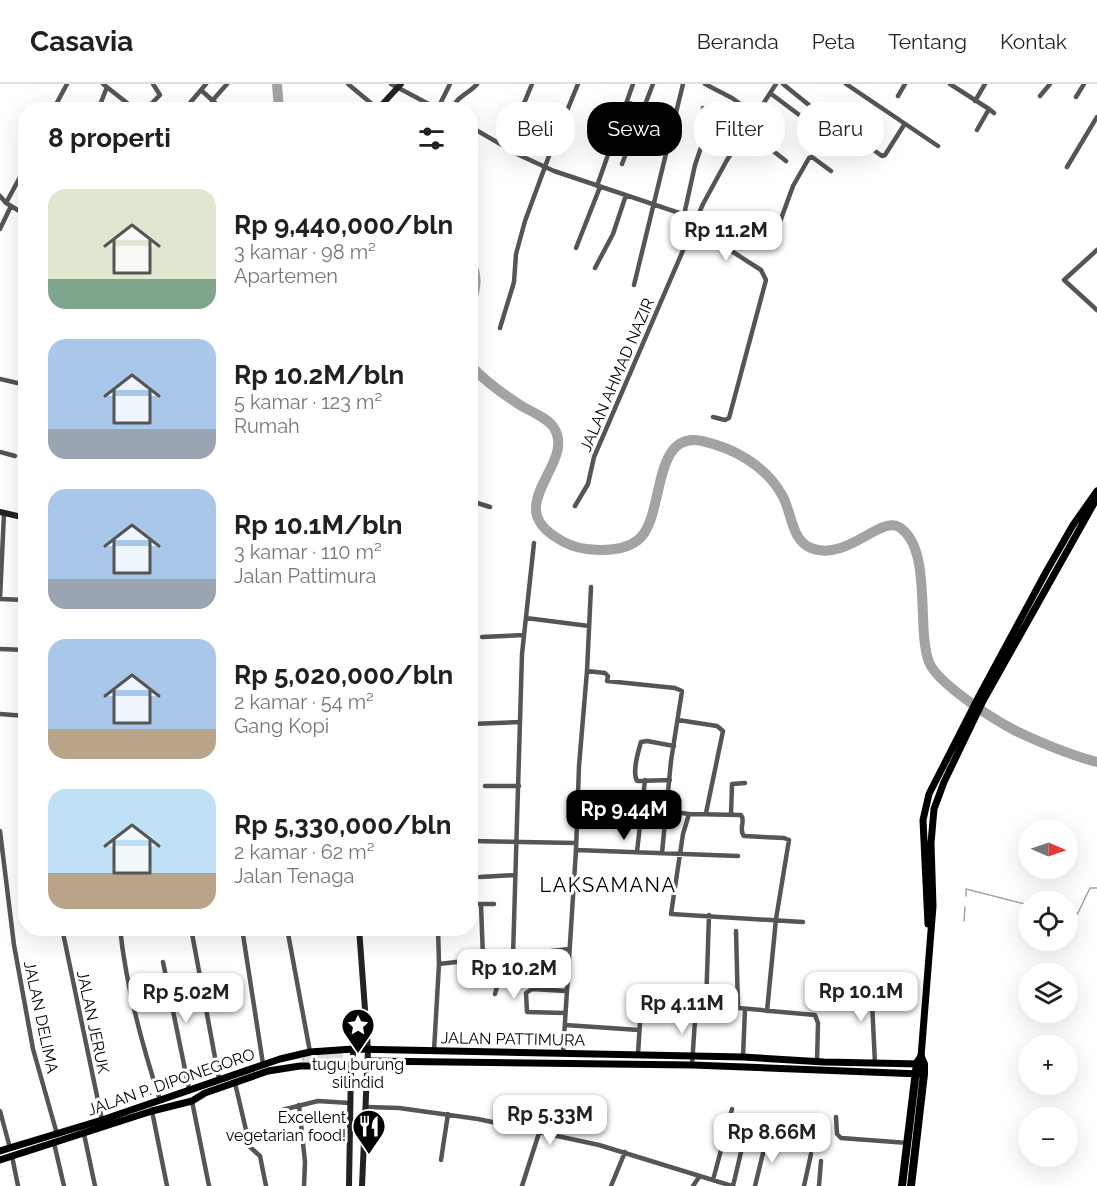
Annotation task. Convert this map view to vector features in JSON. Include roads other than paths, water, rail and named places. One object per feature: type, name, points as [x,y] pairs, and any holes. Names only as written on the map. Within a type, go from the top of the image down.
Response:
[{"type":"highway","points":[[911,1186],[921,1061]]},
{"type":"highway","points":[[902,1186],[920,1074]]},
{"type":"main road","points":[[921,1061],[933,900],[932,820],[938,799],[983,701],[1073,525],[1097,491]]},
{"type":"main road","points":[[929,937],[923,820],[929,794],[978,698],[1097,498]]},
{"type":"main road","name":"JALAN P. DIPONEGORO","points":[[0,1151],[102,1120],[263,1064],[310,1052],[353,1049]]},
{"type":"main road","name":"JALAN PATTIMURA","points":[[353,1049],[638,1054],[817,1062],[921,1061]]},
{"type":"main road","name":"JALAN PATTIMURA","points":[[0,1160],[153,1111],[192,1101],[205,1093],[283,1068],[320,1065],[351,1066],[368,1061],[692,1065],[920,1074]]},
{"type":"street","points":[[57,102],[67,84]]},
{"type":"street","points":[[152,102],[160,94],[153,84]]},
{"type":"street","points":[[191,102],[206,84]]},
{"type":"street","points":[[201,90],[212,101],[227,84]]},
{"type":"street","points":[[348,84],[369,102]]},
{"type":"street","points":[[442,102],[450,84]]},
{"type":"street","points":[[456,102],[477,84]]},
{"type":"street","points":[[525,102],[532,84]]},
{"type":"street","points":[[500,328],[514,282],[516,254],[545,167],[578,84]]},
{"type":"street","points":[[627,102],[633,84]]},
{"type":"street","points":[[646,102],[653,84]]},
{"type":"street","points":[[634,285],[683,84]]},
{"type":"street","points":[[705,84],[738,102]]},
{"type":"street","name":"JALAN AHMAD NAZIR","points":[[764,102],[777,84]]},
{"type":"street","points":[[783,84],[820,114],[847,141],[858,139],[882,156],[886,154],[904,124]]},
{"type":"street","points":[[846,84],[938,146]]},
{"type":"street","points":[[898,96],[905,84]]},
{"type":"street","points":[[950,84],[991,111],[977,130]]},
{"type":"street","points":[[975,101],[985,84]]},
{"type":"street","points":[[1040,96],[1050,84]]},
{"type":"street","points":[[1076,96],[1084,84]]},
{"type":"street","points":[[100,102],[105,85],[126,102]]},
{"type":"street","points":[[383,102],[396,85],[426,102]]},
{"type":"street","points":[[770,93],[797,113]]},
{"type":"street","points":[[1067,166],[1097,117]]},
{"type":"street","points":[[478,131],[496,141]]},
{"type":"street","points":[[524,156],[545,167],[598,186],[772,242],[793,186],[809,158],[812,157],[831,171]]},
{"type":"street","points":[[576,248],[608,156]]},
{"type":"street","points":[[622,164],[625,156]]},
{"type":"street","points":[[684,215],[698,156]]},
{"type":"street","name":"JALAN AHMAD NAZIR","points":[[575,506],[588,484],[594,457],[696,219],[730,156]]},
{"type":"street","points":[[780,156],[786,161]]},
{"type":"street","points":[[0,230],[18,183]]},
{"type":"street","points":[[595,268],[613,234],[626,195]]},
{"type":"street","points":[[0,196],[8,205],[18,211]]},
{"type":"street","points":[[713,417],[725,420],[729,418],[766,279],[761,270],[733,252],[725,227]]},
{"type":"street","points":[[1097,250],[1064,279],[1097,310]]},
{"type":"street","points":[[0,379],[18,383]]},
{"type":"street","points":[[0,452],[15,456]]},
{"type":"street","points":[[478,503],[490,507]]},
{"type":"street","points":[[18,516],[2,513],[0,599],[18,600]]},
{"type":"street","points":[[513,956],[514,874],[524,636],[534,543]]},
{"type":"street","points":[[563,1053],[591,587]]},
{"type":"street","points":[[526,618],[589,626]]},
{"type":"street","points":[[482,637],[524,636]]},
{"type":"street","points":[[0,649],[18,650]]},
{"type":"street","points":[[587,671],[605,673],[608,676],[607,681],[681,690],[683,695],[674,746],[662,853]]},
{"type":"street","points":[[0,714],[18,715]]},
{"type":"street","points":[[678,720],[717,726],[723,731],[706,813]]},
{"type":"street","points":[[478,724],[520,722]]},
{"type":"street","points":[[670,780],[637,781],[635,778],[640,743],[647,741],[674,746]]},
{"type":"street","points":[[637,852],[645,780]]},
{"type":"street","points":[[731,815],[732,784],[744,783]]},
{"type":"street","points":[[485,786],[519,786]]},
{"type":"street","points":[[642,807],[656,807],[689,814],[741,814],[743,816],[741,831],[744,836],[789,840],[776,919],[767,1011]]},
{"type":"street","points":[[689,814],[683,834],[671,914],[802,922]]},
{"type":"street","name":"JALAN DELIMA","points":[[0,831],[14,945],[33,1049],[57,1134]]},
{"type":"street","points":[[478,841],[576,843]]},
{"type":"street","points":[[576,850],[738,856]]},
{"type":"street","points":[[480,877],[514,874]]},
{"type":"street","points":[[478,905],[494,904]]},
{"type":"street","points":[[481,905],[483,958]]},
{"type":"street","points":[[706,1005],[709,915]]},
{"type":"street","points":[[736,931],[738,1008]]},
{"type":"street","name":"JALAN JERUK","points":[[64,936],[102,1120]]},
{"type":"street","points":[[121,936],[125,970],[148,1064],[160,1100]]},
{"type":"street","points":[[192,936],[219,1079]]},
{"type":"street","points":[[243,936],[263,1064]]},
{"type":"street","points":[[288,936],[310,1052]]},
{"type":"street","points":[[360,936],[368,1050],[362,1186]]},
{"type":"street","points":[[434,1051],[438,936]]},
{"type":"street","points":[[438,964],[569,949]]},
{"type":"street","points":[[495,994],[500,975],[501,957]]},
{"type":"street","points":[[163,962],[189,1089]]},
{"type":"street","points":[[871,982],[875,1063]]},
{"type":"street","points":[[565,1013],[527,1012],[526,993],[532,989],[566,991]]},
{"type":"street","points":[[638,1054],[641,1007],[644,1005],[706,1005],[815,1015],[818,1023],[817,1062]]},
{"type":"street","points":[[692,1065],[696,1005]]},
{"type":"street","points":[[743,1057],[745,1009]]},
{"type":"street","points":[[349,1186],[351,1066],[353,1049],[367,1018]]},
{"type":"street","points":[[565,1024],[639,1030]]},
{"type":"street","points":[[235,1083],[250,1147],[262,1159],[267,1186]]},
{"type":"street","points":[[192,1101],[209,1186]]},
{"type":"street","points":[[282,1110],[318,1101],[350,1103]]},
{"type":"street","points":[[298,1105],[305,1162],[304,1186]]},
{"type":"street","points":[[367,1107],[448,1114],[539,1133],[625,1152],[733,1186],[746,1131]]},
{"type":"street","points":[[712,1180],[732,1109]]},
{"type":"street","points":[[153,1111],[167,1186]]},
{"type":"street","points":[[0,1112],[10,1148]]},
{"type":"street","points":[[441,1160],[448,1114]]},
{"type":"street","points":[[755,1186],[772,1116],[788,1117],[786,1133]]},
{"type":"street","points":[[836,1118],[837,1134],[841,1138],[908,1143]]},
{"type":"street","points":[[522,1186],[539,1133]]},
{"type":"street","points":[[84,1134],[94,1186]]},
{"type":"street","points":[[54,1143],[64,1186]]},
{"type":"street","points":[[611,1186],[625,1152]]},
{"type":"street","points":[[804,1186],[811,1154]]},
{"type":"street","points":[[12,1156],[18,1186]]},
{"type":"street","points":[[819,1186],[821,1161]]},
{"type":"street","points":[[693,1186],[699,1177]]},
{"type":"waterway","points":[[277,84],[278,102]]},
{"type":"waterway","points":[[478,372],[500,392],[543,418],[554,428],[558,441],[556,455],[538,497],[536,510],[541,523],[558,539],[574,546],[593,550],[614,549],[632,544],[647,529],[666,462],[674,449],[685,441],[702,441],[726,448],[748,460],[767,475],[782,495],[799,539],[811,548],[824,551],[837,549],[882,528],[891,525],[899,527],[910,537],[916,552],[922,590],[925,648],[934,670],[954,690],[1005,725],[1055,748],[1097,762]]},
{"type":"waterway","points":[[1078,913],[1090,888],[1097,888]]},
{"type":"waterway","points":[[966,896],[966,889],[1018,902]]},
{"type":"waterway","points":[[964,921],[965,907]]},
{"type":"place","name":"tugu burung silindid","points":[[358,1054]]},
{"type":"place","name":"Excellent vegetarian food!","points":[[369,1155]]},
{"type":"district","name":"LAKSAMANA","points":[[608,885]]}]
